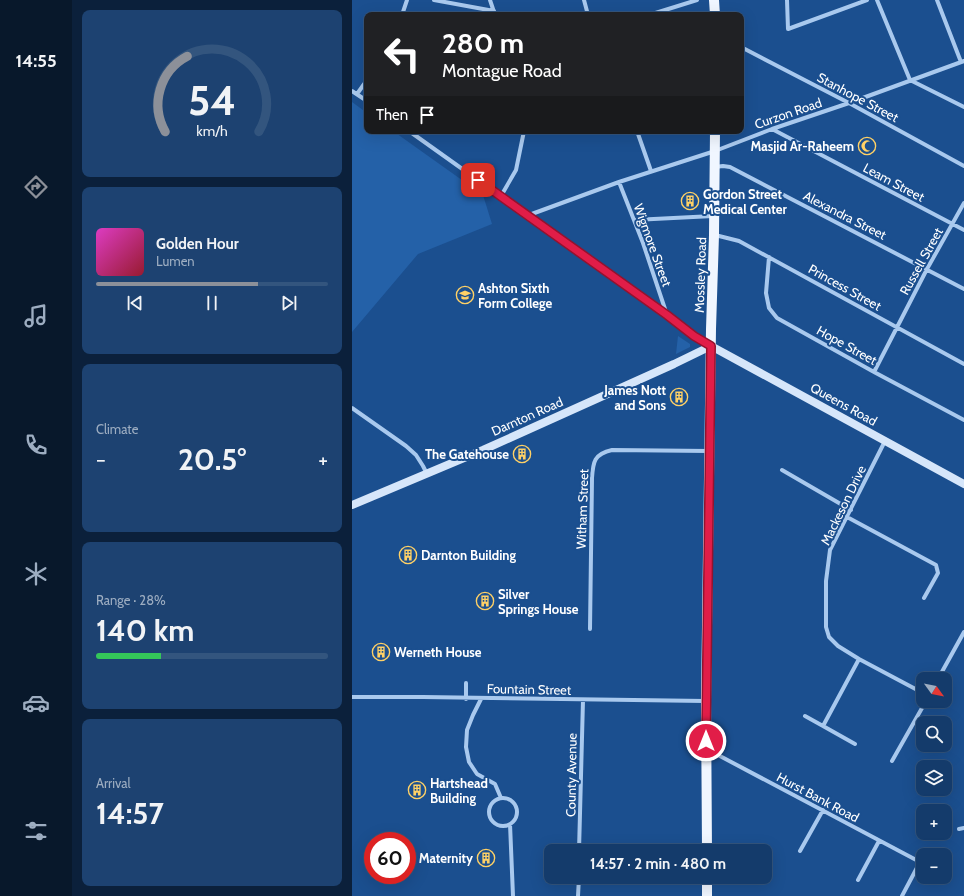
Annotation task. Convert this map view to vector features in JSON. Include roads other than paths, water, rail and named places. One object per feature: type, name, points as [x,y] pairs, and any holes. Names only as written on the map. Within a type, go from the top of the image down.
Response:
[{"type":"main road","points":[[714,0],[714,12]]},
{"type":"main road","name":"Mossley Road","points":[[707,844],[706,701],[715,134]]},
{"type":"main road","points":[[707,884],[707,896]]},
{"type":"street","points":[[403,12],[407,0]]},
{"type":"street","points":[[434,0],[490,12]]},
{"type":"street","points":[[490,0],[495,12]]},
{"type":"street","points":[[584,0],[587,12]]},
{"type":"street","points":[[659,12],[697,0]]},
{"type":"street","points":[[787,0],[788,29],[867,0]]},
{"type":"street","points":[[877,0],[910,80],[964,107]]},
{"type":"street","points":[[937,0],[962,61]]},
{"type":"street","name":"Stanhope Street","points":[[744,49],[849,103],[964,166]]},
{"type":"street","name":"Curzon Road","points":[[528,215],[651,171],[715,151],[962,61]]},
{"type":"street","points":[[356,94],[364,84]]},
{"type":"street","points":[[352,91],[364,99]]},
{"type":"street","name":"Leam Street","points":[[772,129],[964,230]]},
{"type":"street","points":[[413,134],[667,315],[694,336],[711,346]]},
{"type":"street","points":[[501,196],[516,170],[523,134]]},
{"type":"street","points":[[638,134],[651,171]]},
{"type":"street","name":"Alexandra Street","points":[[715,167],[730,167],[964,289]]},
{"type":"street","name":"Wigmore Street","points":[[619,182],[643,243],[667,315]]},
{"type":"street","name":"Russell Street","points":[[874,372],[927,269],[964,202]]},
{"type":"street","points":[[634,220],[714,216]]},
{"type":"street","name":"Princess Street","points":[[714,235],[739,241],[964,364]]},
{"type":"street","name":"Hope Street","points":[[769,257],[766,293],[768,308],[777,318],[964,420]]},
{"type":"street","name":"Queens Road","points":[[711,346],[964,484]]},
{"type":"street","name":"Darnton Road","points":[[352,506],[674,364],[711,346]]},
{"type":"street","points":[[352,408],[406,446],[416,455],[427,474]]},
{"type":"street","name":"Mackeson Drive","points":[[886,441],[830,550],[826,582],[826,627],[829,637],[838,646],[859,660],[916,689]]},
{"type":"street","name":"Witham Street","points":[[590,629],[592,478],[593,464],[597,457],[603,452],[612,450],[710,451]]},
{"type":"street","points":[[782,470],[851,510]]},
{"type":"street","points":[[847,516],[936,566],[938,573],[924,598]]},
{"type":"street","points":[[942,672],[964,632]]},
{"type":"street","points":[[823,726],[859,660]]},
{"type":"street","points":[[466,683],[466,699]]},
{"type":"street","name":"Fountain Street","points":[[352,697],[706,701]]},
{"type":"street","points":[[481,699],[467,730],[466,747],[469,762],[477,774],[495,784],[501,798]]},
{"type":"street","name":"County Avenue","points":[[579,844],[583,700]]},
{"type":"street","points":[[892,761],[922,708]]},
{"type":"street","points":[[805,716],[855,744]]},
{"type":"street","name":"Hurst Bank Road","points":[[706,755],[718,755],[920,862],[902,896]]},
{"type":"street","points":[[501,798],[506,798],[514,804],[517,812],[516,817],[510,824],[498,825],[491,819],[489,810],[493,802],[501,798]]},
{"type":"street","points":[[800,851],[823,810]]},
{"type":"street","points":[[510,824],[513,896]]},
{"type":"street","points":[[858,880],[879,841]]},
{"type":"street","points":[[578,896],[579,884]]},
{"type":"place","name":"Masjid Ar-Raheem","points":[[867,146]]},
{"type":"place","name":"Gordon Street Medical Center","points":[[690,201]]},
{"type":"place","name":"Ashton Sixth Form College","points":[[465,295]]},
{"type":"place","name":"James Nott and Sons","points":[[679,397]]},
{"type":"place","name":"The Gatehouse","points":[[522,454]]},
{"type":"place","name":"Darnton Building","points":[[408,555]]},
{"type":"place","name":"Silver Springs House","points":[[485,601]]},
{"type":"place","name":"Werneth House","points":[[381,652]]},
{"type":"place","name":"Hartshead Building","points":[[417,790]]},
{"type":"place","name":"Maternity","points":[[486,858]]}]
